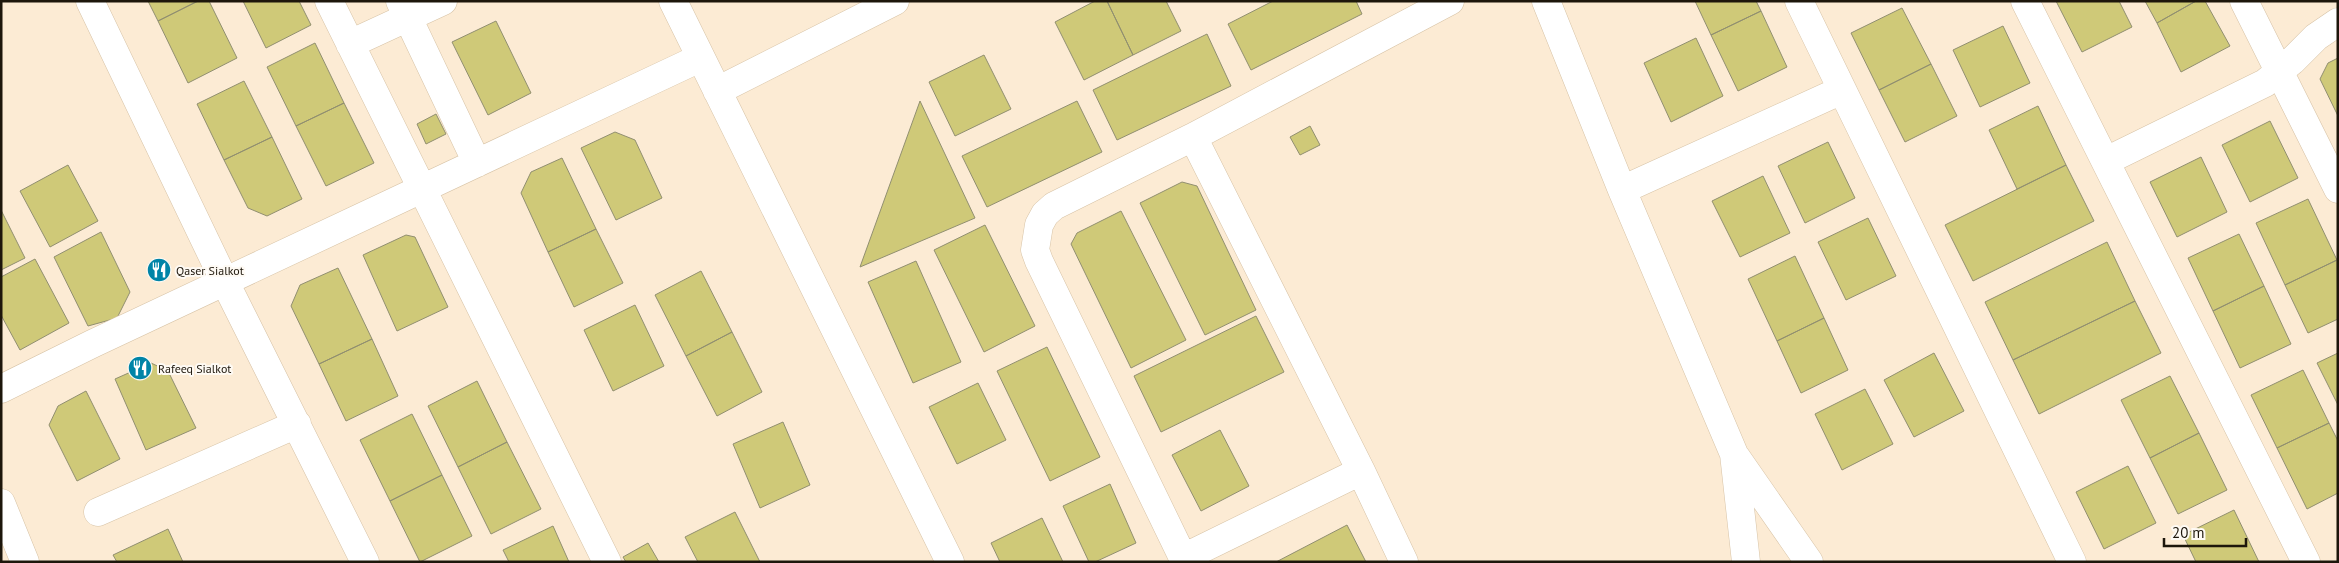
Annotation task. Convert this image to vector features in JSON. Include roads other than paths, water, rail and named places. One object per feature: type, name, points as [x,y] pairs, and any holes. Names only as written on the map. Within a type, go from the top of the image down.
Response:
[{"type":"street","points":[[90,1],[225,282],[364,562]]},
{"type":"street","points":[[329,1],[607,562]]},
{"type":"street","points":[[350,44],[404,9],[443,1]]},
{"type":"street","points":[[673,1],[950,562]]},
{"type":"street","points":[[717,91],[895,1]]},
{"type":"street","points":[[1361,470],[1184,560],[1039,261],[1035,250],[1035,237],[1045,214],[1054,206],[1193,137],[1450,1]]},
{"type":"street","points":[[1546,1],[1622,190],[1734,454],[1808,562]]},
{"type":"street","points":[[1799,1],[2065,559]]},
{"type":"street","points":[[2025,1],[2306,562]]},
{"type":"street","points":[[2244,1],[2338,189]]},
{"type":"street","points":[[404,9],[477,163]]},
{"type":"street","points":[[2106,161],[2249,92],[2280,72],[2316,37],[2338,22]]},
{"type":"street","points":[[1,389],[92,344],[700,58]]},
{"type":"street","points":[[1622,190],[1842,90]]},
{"type":"street","points":[[1193,137],[1361,470],[1404,562]]},
{"type":"street","points":[[98,512],[297,424]]},
{"type":"street","points":[[1734,454],[1746,562]]},
{"type":"street","points":[[1,503],[25,562]]},
{"type":"place","name":"Qaser Sialkot","points":[[159,270]]},
{"type":"place","name":"Rafeeq Sialkot","points":[[140,368]]}]
